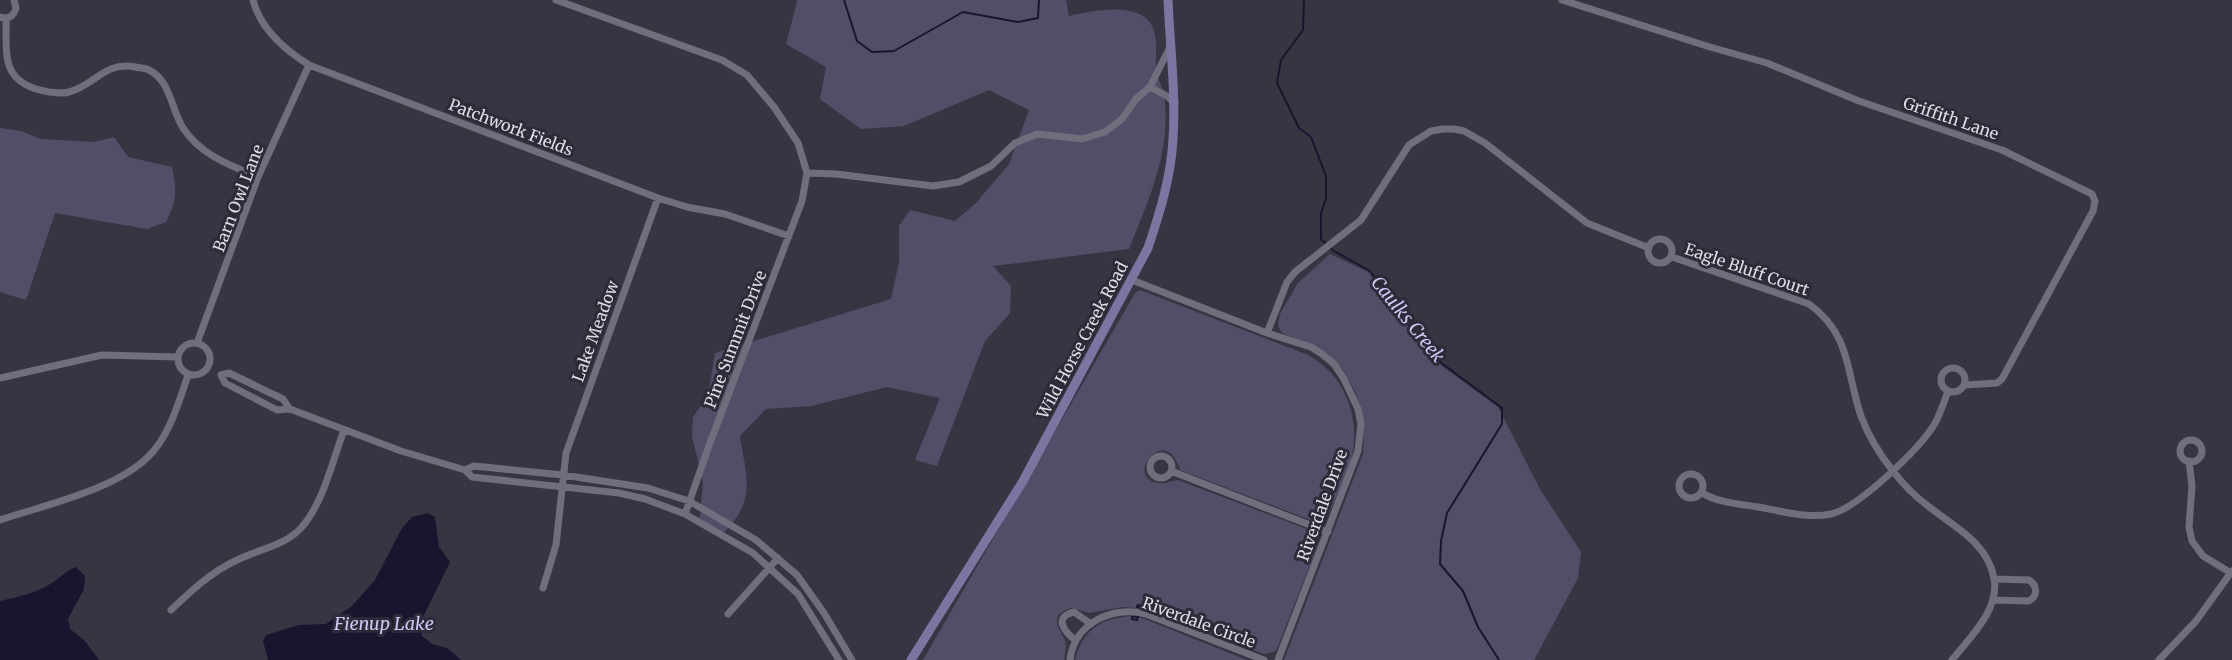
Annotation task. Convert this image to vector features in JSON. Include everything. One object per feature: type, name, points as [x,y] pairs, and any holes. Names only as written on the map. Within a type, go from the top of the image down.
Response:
[{"type":"main road","name":"Wild Horse Creek Road","points":[[911,660],[1023,481],[1148,248],[1168,179],[1173,141],[1175,103],[1168,0]]},
{"type":"street","points":[[14,0],[15,12],[3,18],[8,65],[12,75],[21,82],[48,92],[68,92],[105,70],[126,65],[149,70],[166,86],[182,125],[193,140],[209,155],[258,177]]},
{"type":"street","name":"Patchwork Fields","points":[[253,0],[268,31],[291,54],[309,65],[658,198],[687,207],[725,214],[789,236]]},
{"type":"street","points":[[556,0],[567,2],[722,60],[747,75],[774,107],[798,143],[807,173],[836,174],[933,186],[959,183],[991,166],[1015,143],[1038,134],[1082,139],[1105,132],[1122,119],[1136,99],[1150,87],[1170,46]]},
{"type":"street","name":"Griffith Lane","points":[[1562,0],[1767,63],[1859,101],[2002,150],[2092,194],[2095,201],[2093,211],[2002,379],[1997,383],[1964,385]]},
{"type":"street","name":"Barn Owl Lane","points":[[197,343],[258,177],[309,65]]},
{"type":"street","points":[[1150,87],[1175,103]]},
{"type":"street","name":"Eagle Bluff Court","points":[[1267,333],[1287,282],[1296,272],[1361,220],[1409,145],[1431,131],[1454,129],[1485,143],[1587,223],[1649,248]]},
{"type":"street","name":"Pine Summit Drive","points":[[685,514],[802,201],[807,173]]},
{"type":"street","name":"Lake Meadow","points":[[543,588],[556,545],[566,453],[658,198]]},
{"type":"street","name":"Eagle Bluff Court","points":[[1665,240],[1671,245],[1672,257],[1667,262],[1656,263],[1648,255],[1653,241],[1665,240]]},
{"type":"street","name":"Eagle Bluff Court","points":[[1672,257],[1809,304],[1827,318],[1839,336],[1864,422],[1871,438],[1893,471],[1927,506],[1973,541],[1988,559],[1994,579],[1993,600],[1987,615],[1952,660]]},
{"type":"street","name":"Riverdale Drive","points":[[1132,280],[1267,333],[1311,347],[1334,364],[1359,410],[1361,424],[1358,452],[1278,660]]},
{"type":"street","points":[[197,343],[209,353],[210,363],[199,375],[188,375],[179,368],[177,357],[187,344],[197,343]]},
{"type":"street","points":[[0,378],[102,355],[177,357]]},
{"type":"street","points":[[207,368],[221,375],[225,383],[277,410],[290,409],[401,451],[465,470],[472,477],[637,497],[685,514],[734,540],[753,553],[798,594],[839,660]]},
{"type":"street","points":[[1956,368],[1965,378],[1964,385],[1958,392],[1948,391],[1942,386],[1941,378],[1948,369],[1956,368]]},
{"type":"street","points":[[221,375],[229,373],[283,399],[290,409]]},
{"type":"street","points":[[0,519],[80,494],[121,478],[149,456],[166,430],[188,375]]},
{"type":"street","points":[[1701,492],[1725,501],[1816,516],[1837,512],[1854,502],[1907,459],[1934,425],[1948,391]]},
{"type":"street","points":[[171,610],[207,578],[236,560],[278,545],[300,529],[312,512],[344,430]]},
{"type":"street","points":[[2158,660],[2196,621],[2231,572],[2203,556],[2192,541],[2189,527],[2192,486],[2189,461]]},
{"type":"street","points":[[465,470],[474,466],[563,475],[648,488],[689,501],[756,540],[797,575],[824,613],[852,660]]},
{"type":"street","points":[[1171,471],[1328,532]]},
{"type":"street","points":[[728,614],[778,558]]},
{"type":"street","points":[[1993,600],[2028,602],[2036,590],[2033,582],[2029,580],[1994,579]]},
{"type":"street","points":[[1070,660],[1075,640],[1063,627],[1062,623],[1066,615],[1074,612],[1091,624]]},
{"type":"street","name":"Riverdale Circle","points":[[1075,640],[1091,624],[1114,612],[1138,612],[1264,660]]},
{"type":"shaded area","points":[[796,0],[1066,0],[1069,16],[1103,10],[1138,14],[1147,19],[1155,34],[1157,73],[1164,95],[1166,115],[1165,135],[1151,193],[1129,249],[993,266],[1011,286],[1010,313],[985,341],[937,466],[915,460],[940,398],[887,387],[811,406],[766,409],[740,436],[747,487],[741,509],[724,532],[699,526],[703,482],[692,436],[693,417],[708,395],[715,353],[891,299],[899,262],[899,226],[910,210],[955,221],[976,203],[1009,164],[1029,110],[989,90],[904,126],[861,129],[820,99],[826,67],[786,44]]},
{"type":"shaded area","points":[[0,128],[21,131],[41,139],[94,142],[114,137],[128,157],[172,167],[175,195],[166,222],[147,229],[55,213],[26,300],[0,292]]},
{"type":"shaded area","points":[[1330,254],[1368,272],[1435,361],[1498,407],[1540,489],[1581,552],[1578,578],[1534,660],[1284,660],[1363,454],[1363,421],[1360,406],[1348,379],[1327,356],[1309,344],[1282,333],[1278,325],[1280,314],[1298,283]]},
{"type":"shaded area","points":[[1140,290],[1308,355],[1335,378],[1347,399],[1354,436],[1351,460],[1328,516],[1324,520],[1313,521],[1180,470],[1174,456],[1166,451],[1157,452],[1146,464],[1145,472],[1149,479],[1159,483],[1178,480],[1312,531],[1317,547],[1277,649],[1264,654],[1146,609],[1123,607],[1089,613],[1072,608],[1064,611],[1057,618],[1066,643],[1064,660],[923,660],[1135,293]]},
{"type":"shaded area","points":[[1130,616],[1142,618],[1247,660],[1075,660],[1078,649],[1088,633],[1102,623]]},
{"type":"water","name":"Fienup Lake","points":[[428,513],[435,517],[439,547],[450,562],[420,623],[422,636],[432,644],[447,648],[461,660],[268,660],[263,641],[266,635],[299,625],[326,624],[352,606],[375,580],[402,528],[412,517]]},
{"type":"water","points":[[76,567],[85,576],[84,589],[68,619],[70,629],[85,641],[99,660],[0,660],[0,601],[40,589]]},
{"type":"waterway","name":"Caulks Creek","points":[[844,0],[857,41],[872,52],[894,51],[963,12],[1018,22],[1038,18],[1039,0]]},
{"type":"waterway","name":"Caulks Creek","points":[[1304,0],[1303,30],[1281,60],[1277,83],[1299,128],[1311,137],[1326,176],[1326,199],[1321,213],[1321,239],[1334,251],[1370,271],[1436,359],[1502,408],[1502,424],[1447,513],[1441,541],[1440,564],[1463,591],[1478,627],[1499,660]]},
{"type":"waterway","points":[[1138,605],[1141,605],[1141,608],[1137,607],[1138,605]]},
{"type":"waterway","points":[[1132,616],[1138,617],[1137,620],[1132,619],[1132,616]]}]
